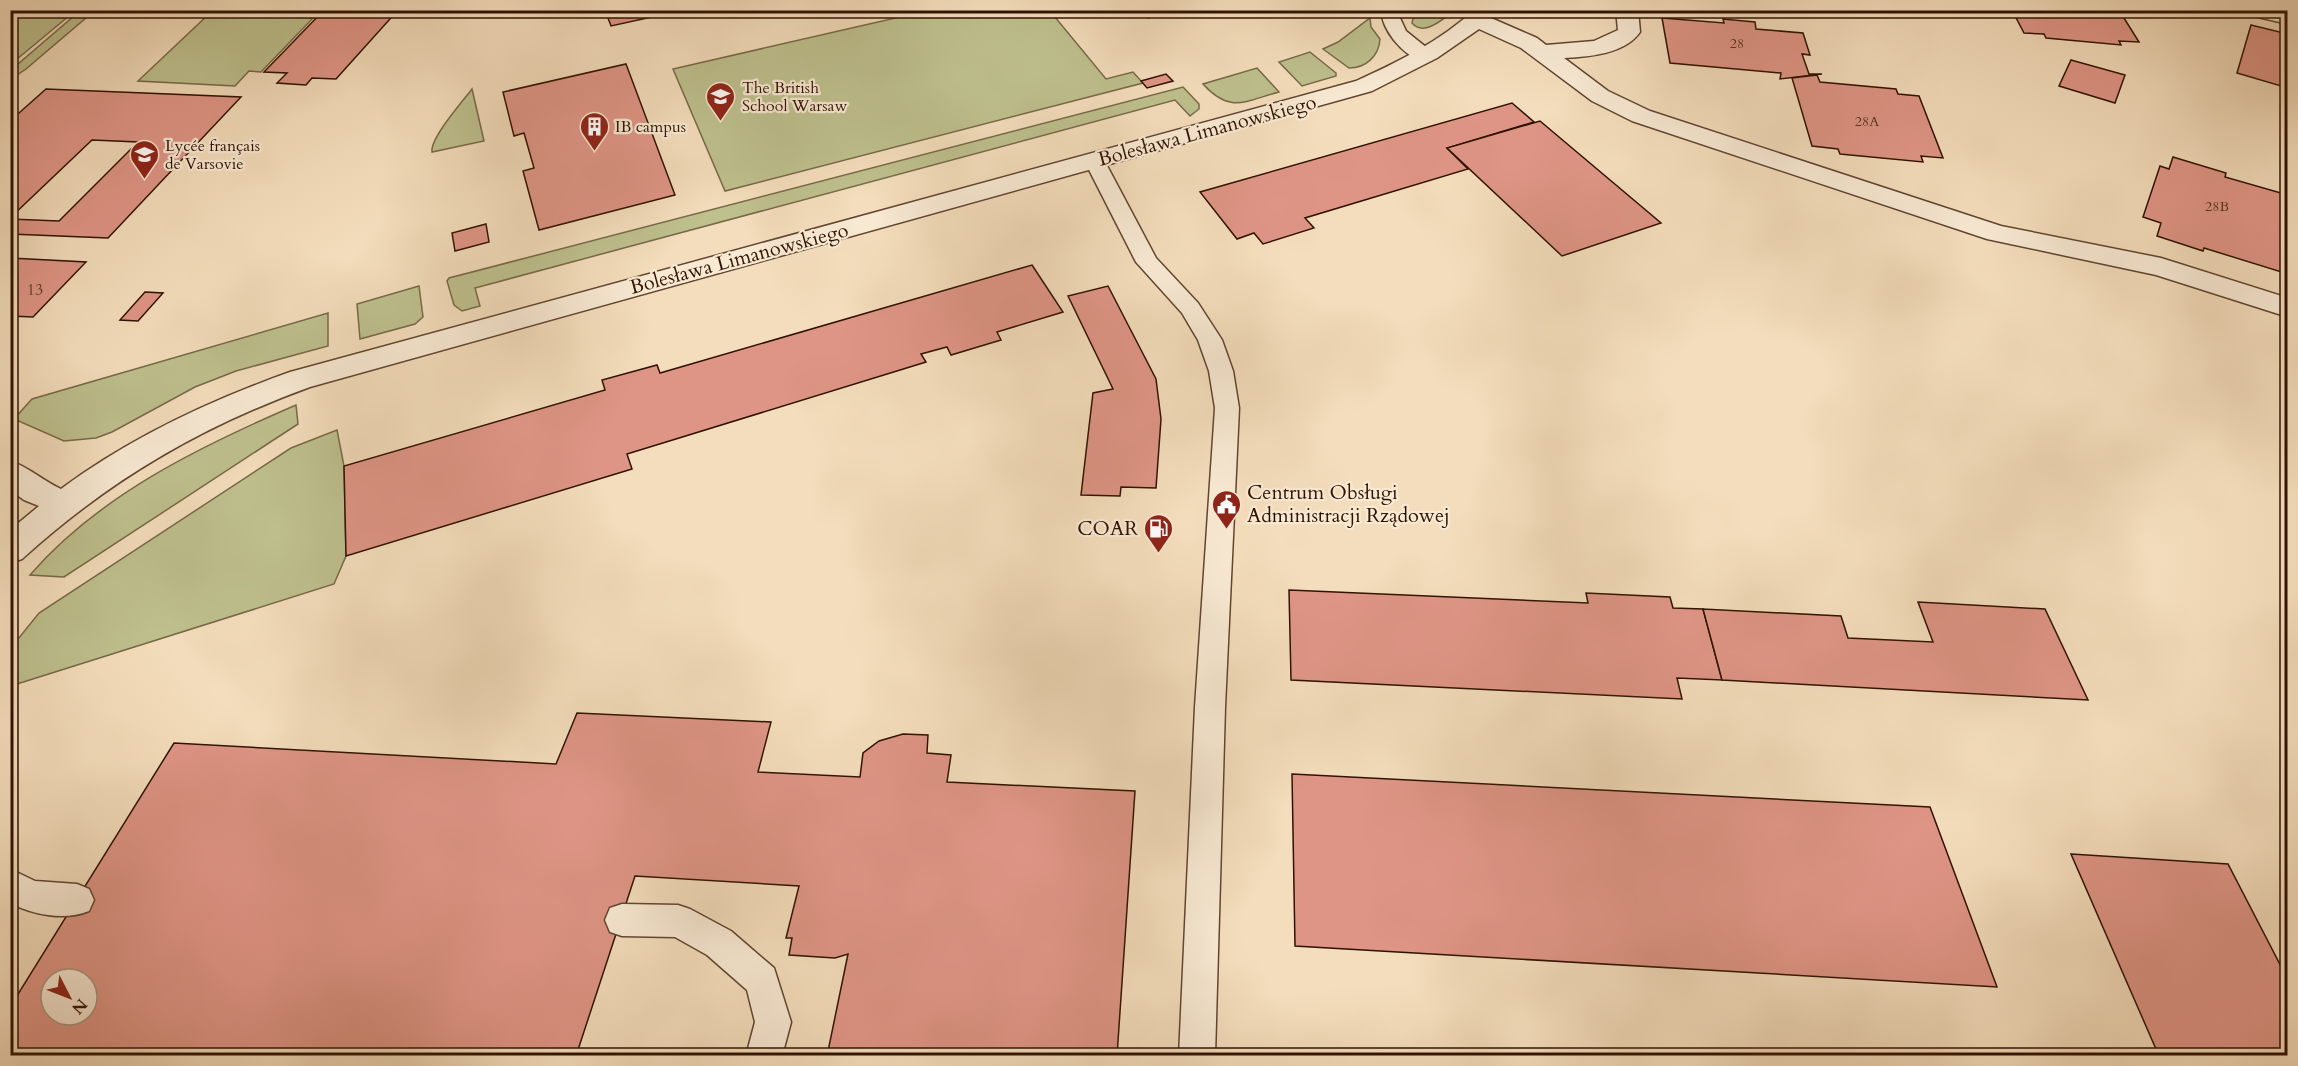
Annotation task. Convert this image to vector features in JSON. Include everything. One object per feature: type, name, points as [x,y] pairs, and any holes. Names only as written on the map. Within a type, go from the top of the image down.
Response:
[{"type":"street","points":[[1542,52],[1592,49],[1621,38],[1629,32],[1628,10]]},
{"type":"street","points":[[2257,10],[2288,18]]},
{"type":"street","name":"Bolesława Limanowskiego","points":[[10,550],[63,503],[122,463],[187,426],[255,394],[301,379],[1365,86],[1425,56],[1483,15]]},
{"type":"street","points":[[1483,15],[1529,43],[1600,96],[1641,116],[1996,232],[2161,267],[2288,308]]},
{"type":"street","points":[[10,473],[35,491],[63,503]]},
{"type":"lane","points":[[1398,10],[1391,17],[1392,25],[1400,36],[1425,56]]},
{"type":"lane","points":[[1094,160],[1147,262],[1190,308],[1209,340],[1221,371],[1227,408],[1210,707],[1197,1056]]},
{"type":"lane","points":[[10,885],[33,897],[77,900]]},
{"type":"lane","points":[[622,920],[678,921],[718,943],[762,980],[773,1022],[764,1056]]},
{"type":"green space","points":[[11,10],[75,10],[75,11],[11,64]]},
{"type":"green space","points":[[81,10],[94,11],[11,79],[11,70]]},
{"type":"green space","points":[[1420,10],[1454,11],[1439,22],[1422,28],[1412,23],[1414,15]]},
{"type":"green space","points":[[926,11],[1050,11],[1106,79],[1133,72],[1143,83],[725,191],[673,69]]},
{"type":"green space","points":[[210,13],[313,18],[261,72],[249,71],[235,86],[138,81]]},
{"type":"green space","points":[[1370,18],[1371,27],[1380,39],[1377,51],[1366,63],[1349,68],[1323,49],[1338,42]]},
{"type":"green space","points":[[1310,52],[1336,73],[1336,76],[1302,86],[1279,62]]},
{"type":"green space","points":[[1257,68],[1279,92],[1238,103],[1221,99],[1203,84]]},
{"type":"green space","points":[[1183,87],[1199,104],[1199,109],[1190,116],[1175,100],[475,288],[480,306],[462,311],[454,305],[447,281],[449,278]]},
{"type":"green space","points":[[472,89],[484,141],[432,152],[441,129]]},
{"type":"green space","points":[[419,286],[423,317],[415,324],[360,339],[357,304]]},
{"type":"green space","points":[[328,313],[328,346],[236,371],[195,387],[112,432],[96,438],[64,441],[14,419],[32,399]]},
{"type":"green space","points":[[296,405],[298,424],[64,577],[30,575],[57,546],[87,520],[153,475],[224,438]]},
{"type":"green space","points":[[337,430],[344,466],[346,556],[334,584],[11,684],[10,649],[39,613],[291,448]]},
{"type":"building","points":[[324,10],[398,10],[336,79],[312,78],[306,85],[277,83],[287,73],[264,72]]},
{"type":"building","points":[[605,10],[684,10],[611,26]]},
{"type":"building","points":[[1145,10],[1181,10],[1148,18],[1150,16]]},
{"type":"building","points":[[2012,10],[2119,10],[2139,42],[2119,41],[2121,45],[2046,38],[2044,34],[2024,33]]},
{"type":"building","points":[[1662,18],[1724,23],[1723,19],[1755,22],[1756,29],[1803,33],[1810,55],[1802,54],[1809,74],[1822,74],[1780,79],[1781,73],[1670,63]]},
{"type":"building","points":[[2251,25],[2288,34],[2288,88],[2237,73]]},
{"type":"building","points":[[2071,60],[2125,75],[2115,103],[2059,86]]},
{"type":"building","name":"IB campus","points":[[626,64],[675,195],[539,230],[523,171],[534,168],[524,133],[514,136],[503,92]]},
{"type":"building","points":[[1166,74],[1173,81],[1147,88],[1141,81]]},
{"type":"building","points":[[1817,75],[1820,82],[1896,89],[1898,94],[1919,96],[1943,158],[1921,156],[1923,162],[1840,154],[1838,149],[1812,146],[1792,78]]},
{"type":"building","points":[[46,89],[241,97],[108,238],[10,234],[10,219],[59,221],[138,142],[92,140],[10,218],[10,121]]},
{"type":"building","points":[[1512,103],[1534,122],[1447,148],[1468,169],[1305,218],[1314,228],[1263,244],[1254,233],[1237,239],[1200,192]]},
{"type":"building","points":[[1540,121],[1661,223],[1562,256],[1447,148]]},
{"type":"building","points":[[2173,157],[2226,173],[2225,177],[2288,195],[2288,274],[2157,236],[2161,223],[2143,217],[2160,166],[2169,169]]},
{"type":"building","points":[[486,224],[489,242],[455,251],[452,233]]},
{"type":"building","points":[[10,258],[86,262],[33,317],[10,316]]},
{"type":"building","points":[[1032,265],[1063,312],[997,332],[1001,340],[951,355],[947,347],[921,354],[926,362],[627,454],[632,469],[346,556],[344,466],[605,390],[602,380],[657,365],[660,373]]},
{"type":"building","points":[[1108,286],[1156,379],[1161,419],[1156,488],[1121,487],[1120,496],[1081,495],[1093,393],[1113,389],[1068,296]]},
{"type":"building","points":[[145,292],[163,293],[138,321],[120,320]]},
{"type":"building","points":[[1289,590],[1588,603],[1586,593],[1670,597],[1673,608],[1703,609],[1722,680],[1677,678],[1682,699],[1291,680]]},
{"type":"building","points":[[1918,602],[2045,609],[2088,700],[1722,680],[1703,609],[1841,616],[1848,638],[1933,642]]},
{"type":"building","points":[[577,713],[771,722],[758,772],[860,777],[863,753],[879,741],[903,734],[928,735],[927,753],[951,755],[947,782],[1135,791],[1117,1056],[827,1056],[848,954],[835,958],[789,955],[792,938],[786,938],[799,886],[635,876],[576,1056],[10,1056],[10,1007],[174,743],[556,764]]},
{"type":"building","points":[[1292,774],[1930,807],[1997,987],[1295,946]]},
{"type":"building","points":[[2071,854],[2228,864],[2288,980],[2288,1056],[2159,1056]]},
{"type":"place","name":"The British School Warsaw","points":[[721,122]]},
{"type":"place","name":"IB campus","points":[[594,152]]},
{"type":"place","name":"Lycée français de Varsovie","points":[[144,180]]},
{"type":"place","name":"Centrum Obsługi Administracji Rządowej","points":[[1226,530]]},
{"type":"place","name":"COAR","points":[[1159,554]]}]
